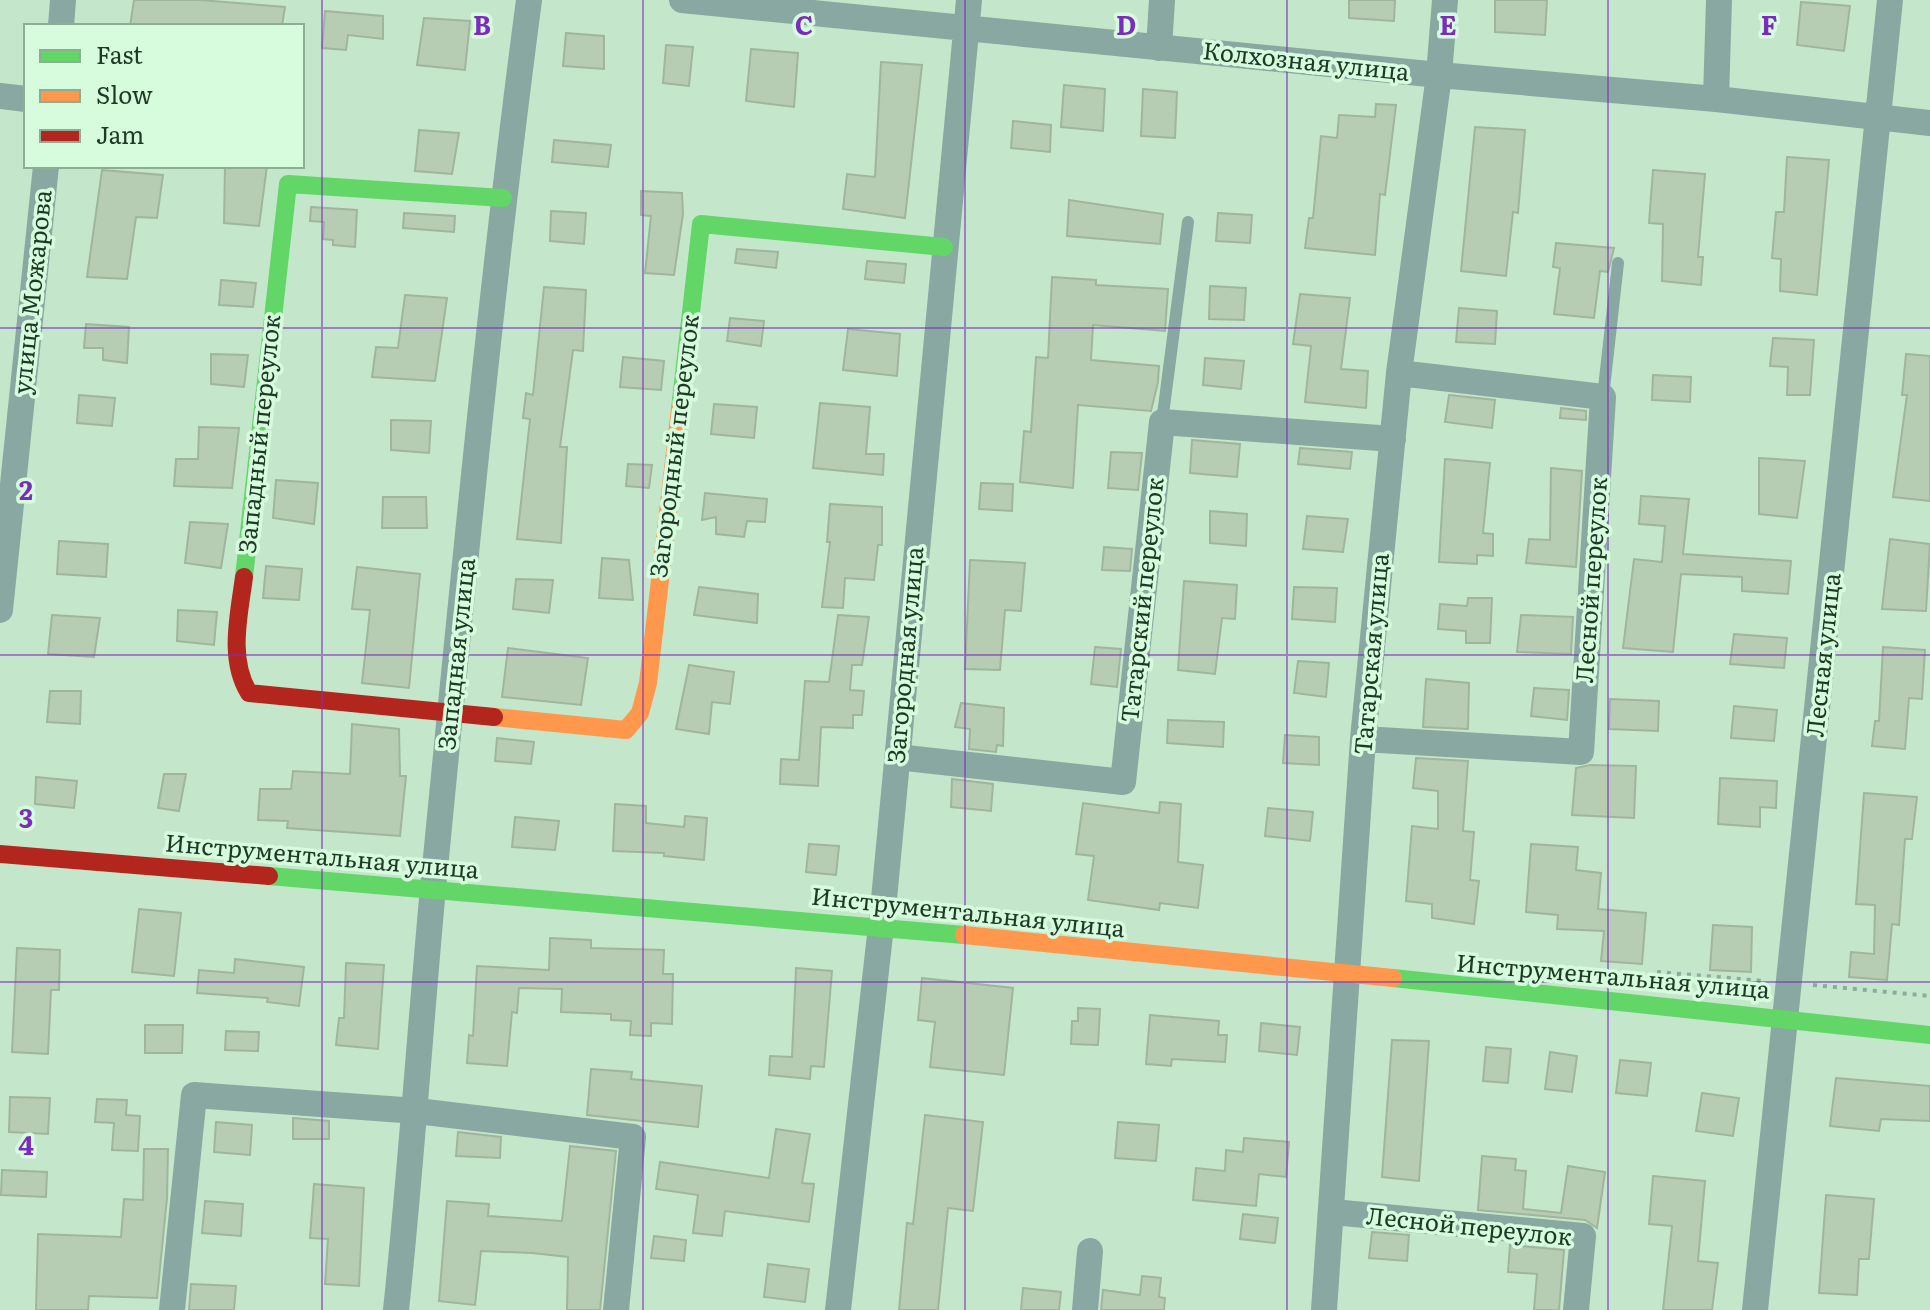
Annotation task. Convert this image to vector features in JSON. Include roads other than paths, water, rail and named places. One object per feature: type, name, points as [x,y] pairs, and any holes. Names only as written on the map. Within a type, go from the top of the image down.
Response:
[{"type":"street","points":[[61,24],[63,0]]},
{"type":"street","name":"Западная улица","points":[[396,1310],[417,1111],[433,891],[503,198],[529,0]]},
{"type":"street","name":"Колхозная улица","points":[[682,0],[968,13],[1159,48],[1716,99],[1930,123]]},
{"type":"street","points":[[1159,48],[1162,0]]},
{"type":"street","name":"Татарская улица","points":[[1324,1310],[1363,739],[1399,373],[1439,75],[1445,0]]},
{"type":"street","points":[[1716,99],[1719,0]]},
{"type":"street","name":"Лесная улица","points":[[1755,1310],[1881,119],[1890,0]]},
{"type":"street","name":"Загородная улица","points":[[838,1310],[880,927],[968,13]]},
{"type":"street","points":[[0,96],[24,99]]},
{"type":"street","name":"улица Можарова","points":[[0,610],[46,168]]},
{"type":"street","name":"Западный переулок","points":[[451,716],[249,693],[239,677],[236,643],[288,184],[503,198]]},
{"type":"street","name":"Загородный переулок","points":[[451,716],[626,730],[640,713],[648,683],[701,224],[944,247]]},
{"type":"street","points":[[1399,373],[1603,397]]},
{"type":"street","name":"Лесной переулок","points":[[1363,739],[1581,752],[1603,397]]},
{"type":"street","points":[[1162,422],[1393,439]]},
{"type":"street","name":"Татарский переулок","points":[[897,757],[1123,782],[1162,422]]},
{"type":"street","name":"Инструментальная улица","points":[[0,854],[880,927],[1345,976],[1786,1017],[1930,1035]]},
{"type":"street","points":[[172,1310],[194,1095],[417,1111],[633,1137],[616,1310]]},
{"type":"street","name":"Лесной переулок","points":[[1333,1212],[1583,1236],[1576,1310]]},
{"type":"street","points":[[1085,1310],[1090,1251]]},
{"type":"lane","points":[[1162,422],[1188,222]]},
{"type":"lane","points":[[1603,397],[1618,263]]}]
